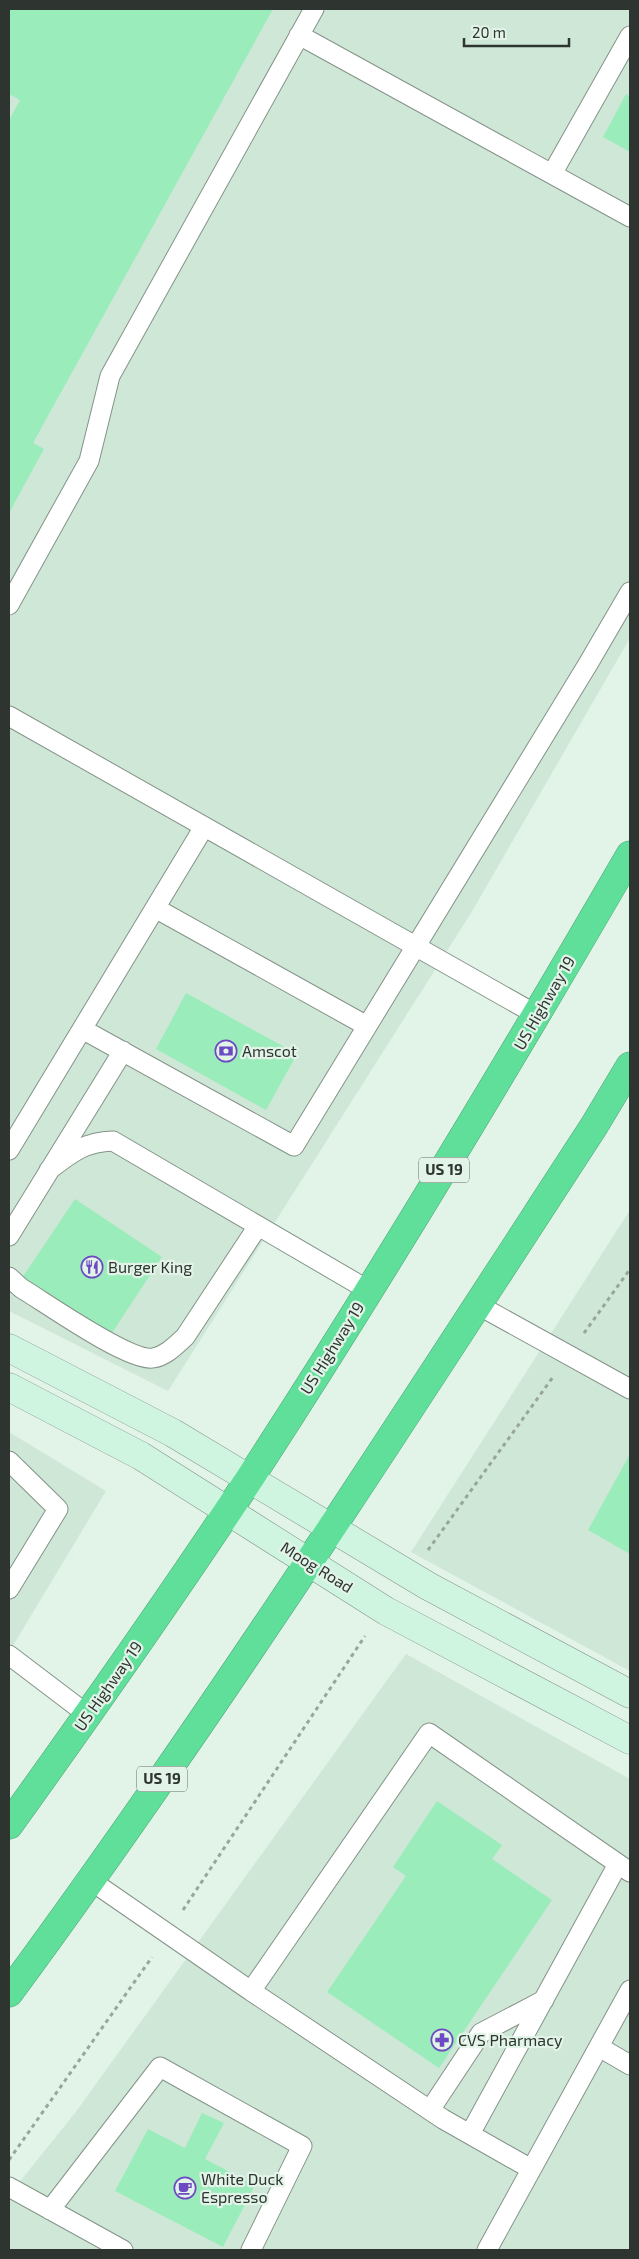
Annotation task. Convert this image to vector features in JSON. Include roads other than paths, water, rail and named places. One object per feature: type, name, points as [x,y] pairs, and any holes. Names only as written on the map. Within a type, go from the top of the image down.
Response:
[{"type":"highway","name":"US Highway 19","points":[[9,1825],[88,1715],[249,1479],[412,1223],[537,1015],[630,855]]},
{"type":"highway","name":"US 19","points":[[9,1993],[190,1740],[310,1562],[594,1126],[630,1066]]},
{"type":"street","points":[[9,1348],[173,1433],[431,1588],[630,1694]]},
{"type":"street","name":"Moog Road","points":[[9,1387],[141,1456],[386,1610],[630,1740]]},
{"type":"lane","points":[[9,605],[89,461],[110,376],[314,9]]},
{"type":"lane","points":[[299,35],[630,217]]},
{"type":"lane","points":[[552,174],[630,36]]},
{"type":"lane","points":[[82,1029],[294,1146],[630,592]]},
{"type":"lane","points":[[9,716],[537,1015]]},
{"type":"lane","points":[[9,1150],[204,826]]},
{"type":"lane","points":[[155,908],[367,1026]]},
{"type":"lane","points":[[9,1236],[123,1051]]},
{"type":"lane","points":[[50,1170],[80,1148],[95,1141],[113,1140],[368,1290]]},
{"type":"lane","points":[[9,1277],[21,1288],[118,1348],[136,1356],[153,1358],[170,1351],[185,1337],[258,1226]]},
{"type":"lane","points":[[478,1305],[630,1390]]},
{"type":"lane","points":[[9,1461],[58,1509],[9,1589]]},
{"type":"lane","points":[[9,1655],[88,1715]]},
{"type":"lane","points":[[251,1990],[429,1733],[624,1868],[544,2000],[470,2134]]},
{"type":"lane","points":[[90,1880],[430,2110],[531,2169]]},
{"type":"lane","points":[[487,2250],[630,1990]]},
{"type":"lane","points":[[430,2110],[481,2033],[544,2000]]},
{"type":"lane","points":[[598,2047],[630,2065]]},
{"type":"lane","points":[[50,2210],[160,2067],[302,2146],[251,2250]]},
{"type":"lane","points":[[9,2187],[122,2250]]},
{"type":"place","name":"Amscot","points":[[226,1051]]},
{"type":"place","name":"Burger King","points":[[92,1267]]},
{"type":"place","name":"CVS Pharmacy","points":[[442,2040]]},
{"type":"place","name":"White Duck Espresso","points":[[185,2188]]}]
